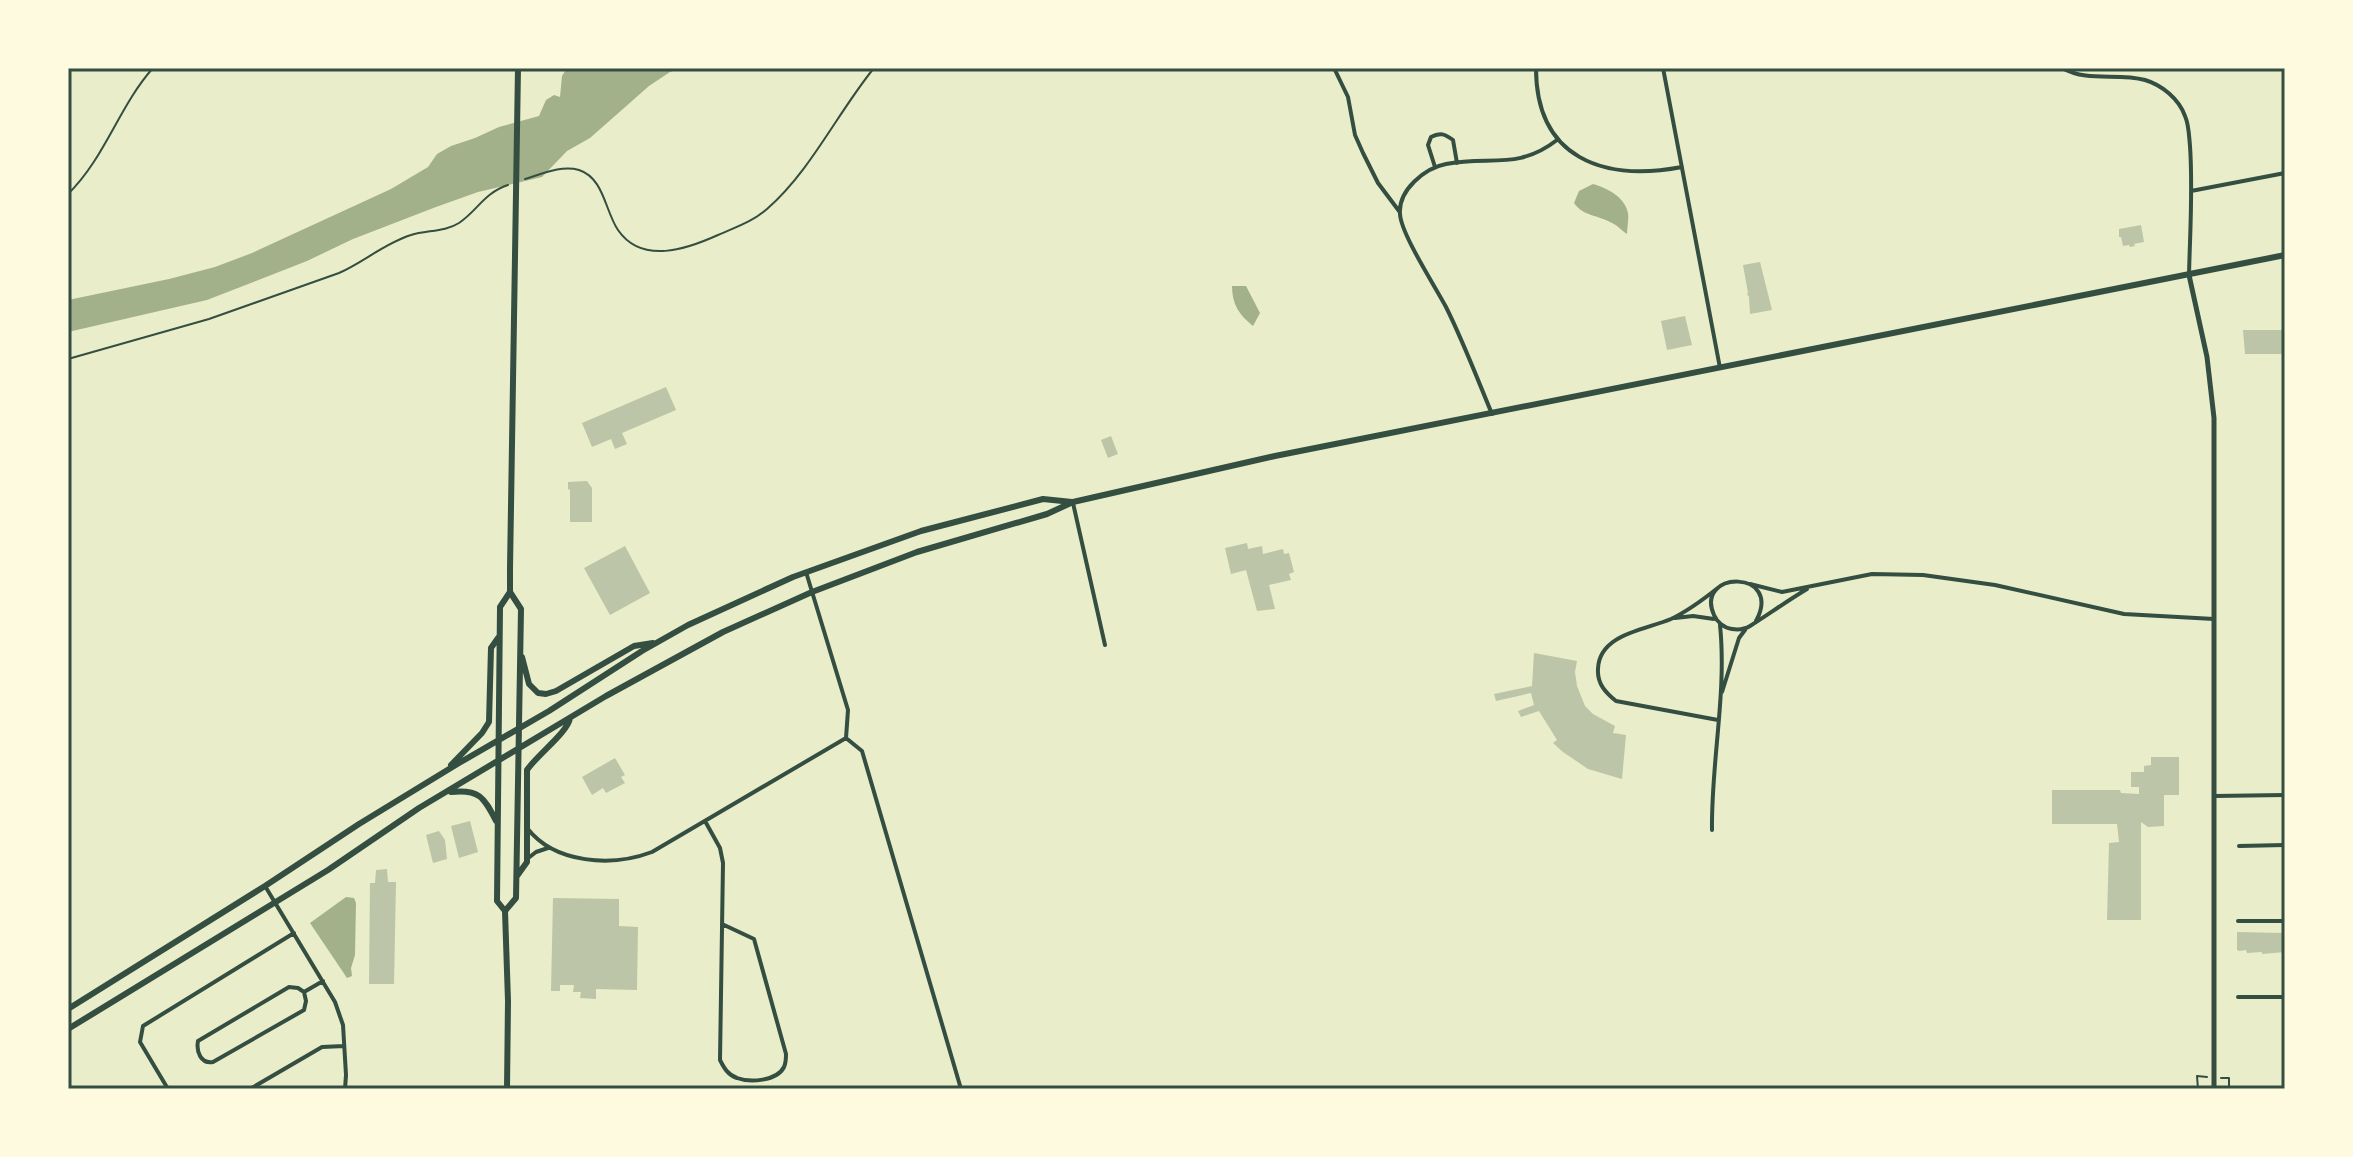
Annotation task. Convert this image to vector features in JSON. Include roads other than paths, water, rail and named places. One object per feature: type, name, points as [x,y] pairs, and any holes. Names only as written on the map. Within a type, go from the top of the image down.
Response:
[{"type":"main road","points":[[507,1089],[505,911],[497,901],[498,638],[500,607],[510,592],[518,68]]},
{"type":"main road","points":[[68,1029],[328,870],[419,808],[723,632],[812,592],[917,552],[1047,514],[1073,502],[1270,457],[2285,255]]},
{"type":"main road","points":[[2189,275],[2207,357],[2214,418],[2214,1089]]},
{"type":"main road","points":[[68,1009],[445,771],[656,643],[736,602],[806,572],[954,521],[1043,499],[1073,502]]},
{"type":"main road","points":[[505,911],[516,898],[517,876],[521,609],[510,592]]},
{"type":"main road","points":[[445,771],[489,722],[491,648],[498,638]]},
{"type":"main road","points":[[520,644],[529,684],[538,693],[546,694],[634,646],[656,643]]},
{"type":"main road","points":[[517,876],[527,862],[527,770],[569,726],[570,718]]},
{"type":"main road","points":[[447,792],[478,794],[486,801],[498,824]]},
{"type":"street","points":[[1334,68],[1348,97],[1355,135],[1363,153],[1378,183],[1399,211],[1409,238],[1466,349],[1492,414]]},
{"type":"street","points":[[1536,68],[1541,109],[1557,140],[1576,155],[1598,166],[1641,172],[1682,167]]},
{"type":"street","points":[[1663,68],[1720,368]]},
{"type":"street","points":[[2062,68],[2083,77],[2144,80],[2167,91],[2178,102],[2185,114],[2191,159],[2189,275]]},
{"type":"street","points":[[1435,167],[1428,145],[1431,137],[1438,134],[1446,134],[1453,140],[1457,163]]},
{"type":"street","points":[[1399,211],[1409,187],[1427,170],[1457,163],[1525,158],[1543,151],[1557,140]]},
{"type":"street","points":[[2191,191],[2285,173]]},
{"type":"street","points":[[1073,502],[1105,645]]},
{"type":"street","points":[[806,572],[848,710],[846,738]]},
{"type":"street","points":[[1718,720],[1616,701],[1600,683],[1599,660],[1614,640],[1673,618],[1734,580],[1782,592],[1872,574],[1923,575],[1984,583],[2124,614],[2214,619]]},
{"type":"street","points":[[1750,584],[1762,605],[1756,621]]},
{"type":"street","points":[[1720,702],[1731,660],[1746,628],[1813,586]]},
{"type":"street","points":[[1712,830],[1711,791],[1723,655],[1712,601],[1719,587]]},
{"type":"street","points":[[1673,618],[1693,616],[1718,621],[1735,630],[1746,628]]},
{"type":"street","points":[[527,828],[548,848],[576,858],[637,858],[846,738]]},
{"type":"street","points":[[846,738],[862,751],[961,1089]]},
{"type":"street","points":[[2214,796],[2285,795]]},
{"type":"street","points":[[705,821],[720,848],[723,863],[722,924],[720,1060],[725,1070],[735,1077],[765,1080],[785,1066],[783,1042],[754,939],[722,924]]},
{"type":"street","points":[[2239,846],[2285,845]]},
{"type":"street","points":[[527,859],[548,848]]},
{"type":"street","points":[[265,886],[335,1002],[343,1025],[345,1089]]},
{"type":"street","points":[[2238,921],[2285,921]]},
{"type":"street","points":[[168,1089],[140,1042],[143,1026],[294,933]]},
{"type":"street","points":[[304,992],[323,981]]},
{"type":"street","points":[[289,987],[304,992],[304,1010],[213,1062],[202,1060],[196,1048],[204,1036],[289,987]]},
{"type":"street","points":[[2238,997],[2285,997]]},
{"type":"street","points":[[250,1089],[322,1047],[344,1046]]},
{"type":"lane","points":[[68,194],[97,160],[140,83],[153,68]]}]
